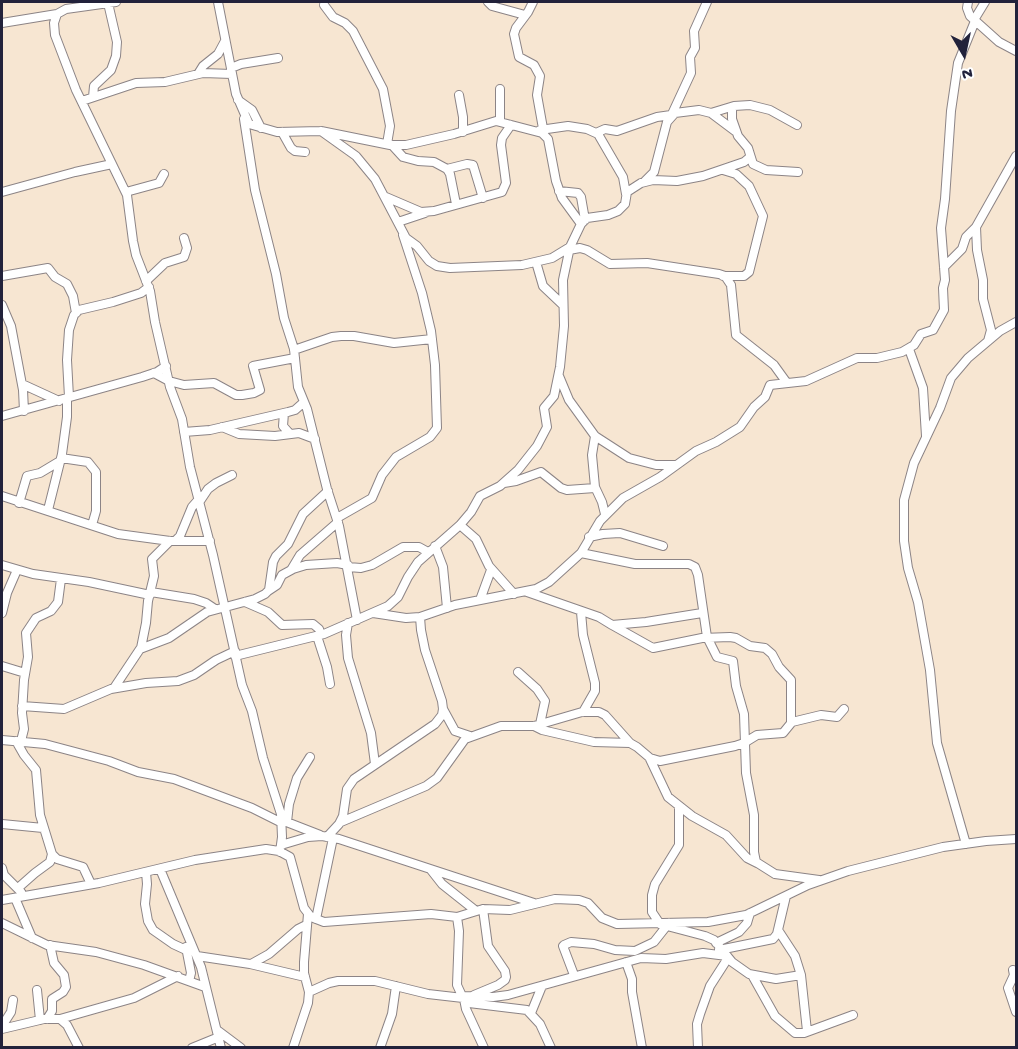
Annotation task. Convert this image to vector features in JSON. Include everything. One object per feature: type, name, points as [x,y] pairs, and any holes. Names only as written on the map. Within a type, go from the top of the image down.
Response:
[{"type":"street","points":[[2,23],[112,2],[117,42],[116,56],[111,70],[94,86],[93,97]]},
{"type":"street","points":[[218,2],[231,71],[244,117],[255,190],[294,354],[296,378],[338,520],[357,620]]},
{"type":"street","points":[[488,2],[492,6],[525,15]]},
{"type":"street","points":[[533,2],[516,28],[515,37],[519,57],[534,65],[539,71],[541,79],[537,95],[543,132],[548,140],[559,191],[583,222]]},
{"type":"street","points":[[644,182],[654,172],[667,122],[691,73],[690,57],[695,46],[694,31],[707,2]]},
{"type":"street","points":[[969,2],[968,11],[975,20],[999,42],[1017,51]]},
{"type":"street","points":[[373,613],[406,618],[420,617],[480,600],[536,589],[549,582],[581,553],[605,514],[628,495],[696,451],[740,427],[754,407],[765,397],[770,385],[806,381],[857,358],[877,358],[909,349],[921,334],[933,330],[943,313],[944,267],[941,228],[951,111],[958,63],[975,20],[985,2]]},
{"type":"street","points":[[324,5],[333,17],[345,23],[353,31],[383,90],[390,126],[389,145]]},
{"type":"street","points":[[57,14],[54,23],[55,35],[81,101],[126,192],[134,248],[147,284],[169,381],[182,419],[190,467],[210,541],[242,685],[252,711],[284,822]]},
{"type":"street","points":[[198,74],[203,66],[218,54],[225,40]]},
{"type":"street","points":[[81,101],[136,83],[165,82],[198,74],[231,71],[248,62],[278,58]]},
{"type":"street","points":[[500,89],[500,121]]},
{"type":"street","points":[[459,95],[464,117],[463,132]]},
{"type":"street","points":[[238,100],[252,110],[261,128]]},
{"type":"street","points":[[711,113],[750,105],[770,110],[797,125]]},
{"type":"street","points":[[732,107],[732,119],[753,164],[762,169],[798,172]]},
{"type":"street","points":[[596,133],[605,129],[617,131],[657,117],[699,110],[711,113],[738,134]]},
{"type":"street","points":[[22,706],[64,709],[114,688],[178,681],[188,678],[216,660],[319,635],[388,606],[398,597],[418,562],[460,525],[480,496],[502,484],[518,470],[544,435],[547,427],[544,408],[554,396],[559,375],[564,326],[562,304],[564,268],[569,248],[583,222],[589,216],[608,215],[618,211],[625,204],[626,194],[621,172],[596,133],[568,126],[543,132],[533,131],[500,121],[406,145],[389,145],[321,131],[282,132],[261,128],[249,124],[244,117]]},
{"type":"street","points":[[398,222],[502,192],[506,183],[501,145],[502,138],[511,125]]},
{"type":"street","points":[[291,570],[300,555],[338,520],[372,498],[382,475],[396,457],[430,437],[435,432],[438,420],[432,339],[422,293],[398,222],[375,179],[356,156],[321,131]]},
{"type":"street","points":[[282,132],[291,148],[305,153]]},
{"type":"street","points":[[389,145],[403,156],[443,165],[450,174],[456,204]]},
{"type":"street","points":[[944,267],[962,249],[966,237],[976,227],[1017,156]]},
{"type":"street","points":[[626,194],[644,182],[677,181],[703,176],[744,162],[750,157]]},
{"type":"street","points":[[2,192],[112,164]]},
{"type":"street","points":[[447,169],[467,164],[473,165],[483,198]]},
{"type":"street","points":[[402,232],[429,261],[437,266],[450,268],[522,265],[561,254],[569,248],[580,248],[610,264],[647,263],[723,276],[744,276],[749,272],[754,258],[764,216],[749,186],[736,174],[723,170]]},
{"type":"street","points":[[126,192],[159,183],[164,174]]},
{"type":"street","points":[[559,191],[579,193],[583,222]]},
{"type":"street","points":[[385,196],[427,212]]},
{"type":"street","points":[[976,227],[977,250],[983,280],[983,299],[991,330],[987,342]]},
{"type":"street","points":[[75,313],[141,293],[165,263],[184,257],[187,248],[184,238]]},
{"type":"street","points":[[536,262],[543,286],[562,304]]},
{"type":"street","points":[[2,276],[48,268],[52,275],[67,284],[73,296],[75,313],[69,330],[65,399],[67,417],[48,510]]},
{"type":"street","points":[[723,276],[728,279],[730,285],[736,335],[774,365],[787,382]]},
{"type":"street","points":[[2,305],[11,326],[22,384],[24,411]]},
{"type":"street","points":[[966,844],[937,743],[930,670],[918,602],[908,568],[903,529],[904,500],[914,463],[954,373],[987,342],[1007,326],[1017,322]]},
{"type":"street","points":[[154,373],[169,381],[195,385],[214,383],[236,395],[254,393],[259,392],[260,388],[253,372],[253,366],[294,354],[332,337],[354,336],[394,343],[432,339]]},
{"type":"street","points":[[909,349],[923,388],[926,436]]},
{"type":"street","points":[[2,416],[154,373],[166,366]]},
{"type":"street","points":[[559,375],[569,400],[595,436],[629,458],[656,465],[677,465]]},
{"type":"street","points":[[22,384],[65,399]]},
{"type":"street","points":[[184,432],[222,427],[284,413],[295,410],[304,402]]},
{"type":"street","points":[[284,413],[283,426],[290,434]]},
{"type":"street","points":[[222,427],[245,435],[275,436],[299,433],[315,439]]},
{"type":"street","points":[[595,436],[592,455],[595,488],[605,514]]},
{"type":"street","points":[[20,503],[27,476],[40,473],[60,459],[88,462],[96,472],[96,511],[92,525]]},
{"type":"street","points":[[502,484],[541,472],[567,490],[595,488]]},
{"type":"street","points":[[141,648],[154,576],[152,559],[158,551],[173,541],[192,507],[208,489],[232,475]]},
{"type":"street","points":[[268,591],[276,556],[288,544],[303,514],[328,491]]},
{"type":"street","points":[[2,496],[118,534],[173,541],[210,541]]},
{"type":"street","points":[[460,525],[476,539],[491,570],[514,594]]},
{"type":"street","points":[[589,537],[622,533],[663,546]]},
{"type":"street","points":[[150,539],[156,544],[158,551]]},
{"type":"street","points":[[114,688],[141,648],[169,638],[207,612],[255,599],[277,585],[282,575],[291,570],[306,565],[337,563],[361,567],[372,565],[404,547],[432,549]]},
{"type":"street","points":[[432,549],[443,567],[447,608]]},
{"type":"street","points":[[581,553],[635,564],[689,564],[694,567],[698,575],[707,638],[717,657],[733,661],[736,686],[744,714],[744,744],[749,793],[754,815],[754,852],[757,863]]},
{"type":"street","points":[[2,566],[61,579],[194,599],[215,609]]},
{"type":"street","points":[[2,613],[7,593],[17,570]]},
{"type":"street","points":[[480,600],[491,570]]},
{"type":"street","points":[[61,579],[58,602],[51,611],[36,618],[26,633],[28,657],[22,706],[24,729],[19,741],[24,755],[36,770],[40,815],[52,854],[57,859],[82,867],[91,884]]},
{"type":"street","points":[[525,592],[599,617],[653,648],[707,638],[736,638],[750,646],[765,648],[791,680],[791,723]]},
{"type":"street","points":[[245,602],[268,612],[282,625],[314,624],[319,629],[330,684]]},
{"type":"street","points":[[581,612],[583,635],[595,683],[591,701],[583,712]]},
{"type":"street","points":[[612,625],[702,613]]},
{"type":"street","points":[[420,617],[425,650],[443,709],[455,731],[470,736]]},
{"type":"street","points":[[348,623],[346,634],[348,658],[371,733],[375,764]]},
{"type":"street","points":[[2,666],[25,673]]},
{"type":"street","points":[[518,672],[537,689],[545,701],[537,725]]},
{"type":"street","points":[[251,964],[269,954],[306,925],[312,916],[328,837],[341,822],[347,789],[354,779],[435,724],[442,715],[443,709]]},
{"type":"street","points":[[650,758],[660,761],[744,744],[757,735],[783,733],[791,723],[818,715],[837,717],[844,709]]},
{"type":"street","points":[[341,822],[426,786],[437,778],[452,759],[460,743],[470,736],[501,726],[537,725],[583,712],[599,712],[605,715],[630,743],[650,758],[668,797],[710,827],[726,835],[747,858],[775,874],[820,880]]},
{"type":"street","points":[[537,725],[542,730],[594,742],[630,743]]},
{"type":"street","points":[[2,740],[45,744],[109,761],[138,772],[182,782],[284,822],[381,851],[535,904]]},
{"type":"street","points":[[735,746],[745,754]]},
{"type":"street","points":[[280,848],[284,822],[297,778],[310,757]]},
{"type":"street","points":[[680,806],[679,845],[656,885],[652,895],[652,912],[665,924],[705,936],[719,946],[740,969],[752,975],[776,979],[801,975]]},
{"type":"street","points":[[2,824],[43,828]]},
{"type":"street","points":[[2,900],[91,884],[195,860],[280,848],[308,837],[328,837]]},
{"type":"street","points":[[280,848],[290,857],[304,908],[312,916],[324,922],[431,914],[449,914],[457,917],[480,910],[510,910],[555,899],[579,900],[588,903],[602,918],[617,924],[665,924],[708,922],[739,917],[820,880],[918,853],[966,844],[1017,839]]},
{"type":"street","points":[[18,888],[50,862],[52,854]]},
{"type":"street","points":[[2,868],[4,875],[18,888],[33,938]]},
{"type":"street","points":[[160,869],[201,967],[221,1047]]},
{"type":"street","points":[[309,992],[329,983],[353,980],[375,981],[428,994],[463,998],[473,996],[505,980],[505,971],[489,946],[480,910],[442,884],[429,869]]},
{"type":"street","points":[[146,872],[145,904],[148,921],[153,930],[186,950]]},
{"type":"street","points":[[719,946],[772,939],[778,930],[786,896]]},
{"type":"street","points":[[473,996],[493,997],[542,986],[574,975],[641,958],[666,959],[703,953],[719,946],[739,932],[747,923],[750,913]]},
{"type":"street","points":[[457,917],[459,931],[457,985],[484,1047]]},
{"type":"street","points":[[2,923],[50,945],[96,952],[178,976],[205,987]]},
{"type":"street","points":[[574,975],[564,945],[571,942],[635,951],[654,942],[665,924]]},
{"type":"street","points":[[293,1047],[308,1003],[309,992],[304,962],[306,925]]},
{"type":"street","points":[[778,930],[795,956],[801,975],[807,1031]]},
{"type":"street","points":[[187,932],[186,950],[191,973],[189,981]]},
{"type":"street","points":[[43,1020],[52,1011],[52,999],[63,992],[66,987],[64,975],[54,963],[50,945]]},
{"type":"street","points":[[703,953],[728,957]]},
{"type":"street","points":[[197,956],[251,964],[305,977]]},
{"type":"street","points":[[698,1047],[697,1024],[700,1014],[710,987],[728,957]]},
{"type":"street","points":[[201,967],[217,960]]},
{"type":"street","points":[[626,962],[632,979],[632,992],[642,1047]]},
{"type":"street","points":[[1013,970],[1014,975],[1008,988],[1017,1012]]},
{"type":"street","points":[[752,975],[775,1016],[795,1033],[853,1015]]},
{"type":"street","points":[[2,1028],[60,1019],[134,998],[178,976]]},
{"type":"street","points":[[380,1047],[392,1014],[396,986]]},
{"type":"street","points":[[531,1012],[542,986]]},
{"type":"street","points":[[37,990],[43,1020]]},
{"type":"street","points":[[463,998],[469,1004],[520,1008],[531,1012],[540,1024],[551,1047]]},
{"type":"street","points":[[2,1028],[11,1012],[13,1000]]},
{"type":"street","points":[[60,1019],[67,1025],[79,1047]]},
{"type":"street","points":[[192,1047],[218,1034]]},
{"type":"street","points":[[218,1034],[241,1047]]}]
